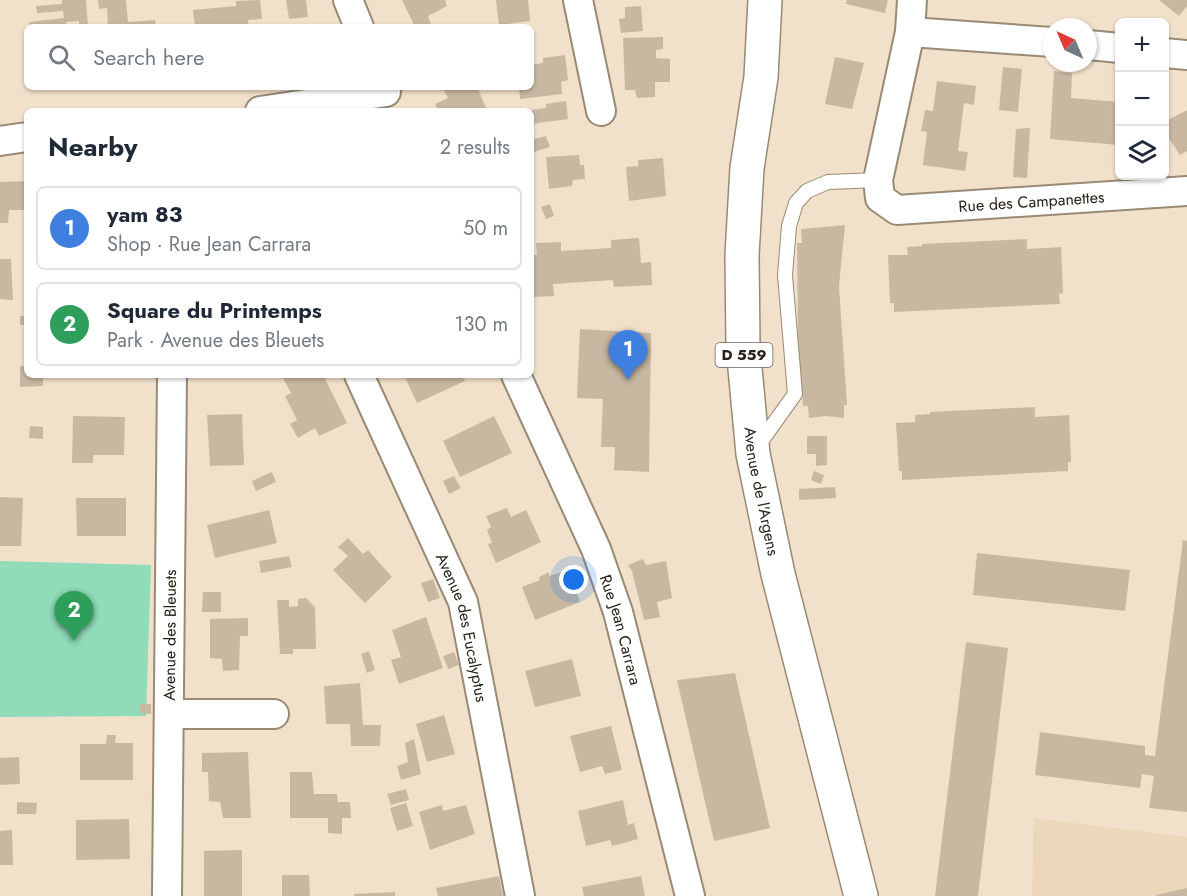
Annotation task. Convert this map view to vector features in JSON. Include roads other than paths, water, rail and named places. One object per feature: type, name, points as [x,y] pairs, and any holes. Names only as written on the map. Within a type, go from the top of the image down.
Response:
[{"type":"main road","name":"Avenue de l'Argens","points":[[765,0],[761,77],[747,168],[742,255],[743,347],[753,454],[778,573],[861,896]]},
{"type":"main road","name":"Avenue de l'Argens","points":[[761,77],[781,0]]},
{"type":"street","points":[[348,0],[358,24]]},
{"type":"street","points":[[578,0],[601,111]]},
{"type":"street","points":[[879,189],[910,32],[912,0]]},
{"type":"street","points":[[910,32],[1043,41]]},
{"type":"street","points":[[1097,46],[1115,48]]},
{"type":"street","points":[[1169,53],[1187,55]]},
{"type":"street","points":[[287,108],[388,97]]},
{"type":"street","points":[[0,141],[24,137]]},
{"type":"street","name":"Rue des Campanettes","points":[[879,189],[897,210],[1187,191]]},
{"type":"street","name":"Avenue des Bleuets","points":[[167,896],[172,378]]},
{"type":"street","name":"Avenue des Eucalyptus","points":[[360,378],[463,602],[520,896]]},
{"type":"street","name":"Rue Jean Carrara","points":[[517,378],[596,549],[618,612],[690,896]]},
{"type":"street","points":[[169,714],[274,714]]},
{"type":"lane","points":[[753,454],[795,394],[785,275],[789,226],[796,203],[807,191],[828,182],[879,189]]},
{"type":"place","name":"yam 83","points":[[628,380]]},
{"type":"place","name":"Square du Printemps","points":[[74,641]]}]
